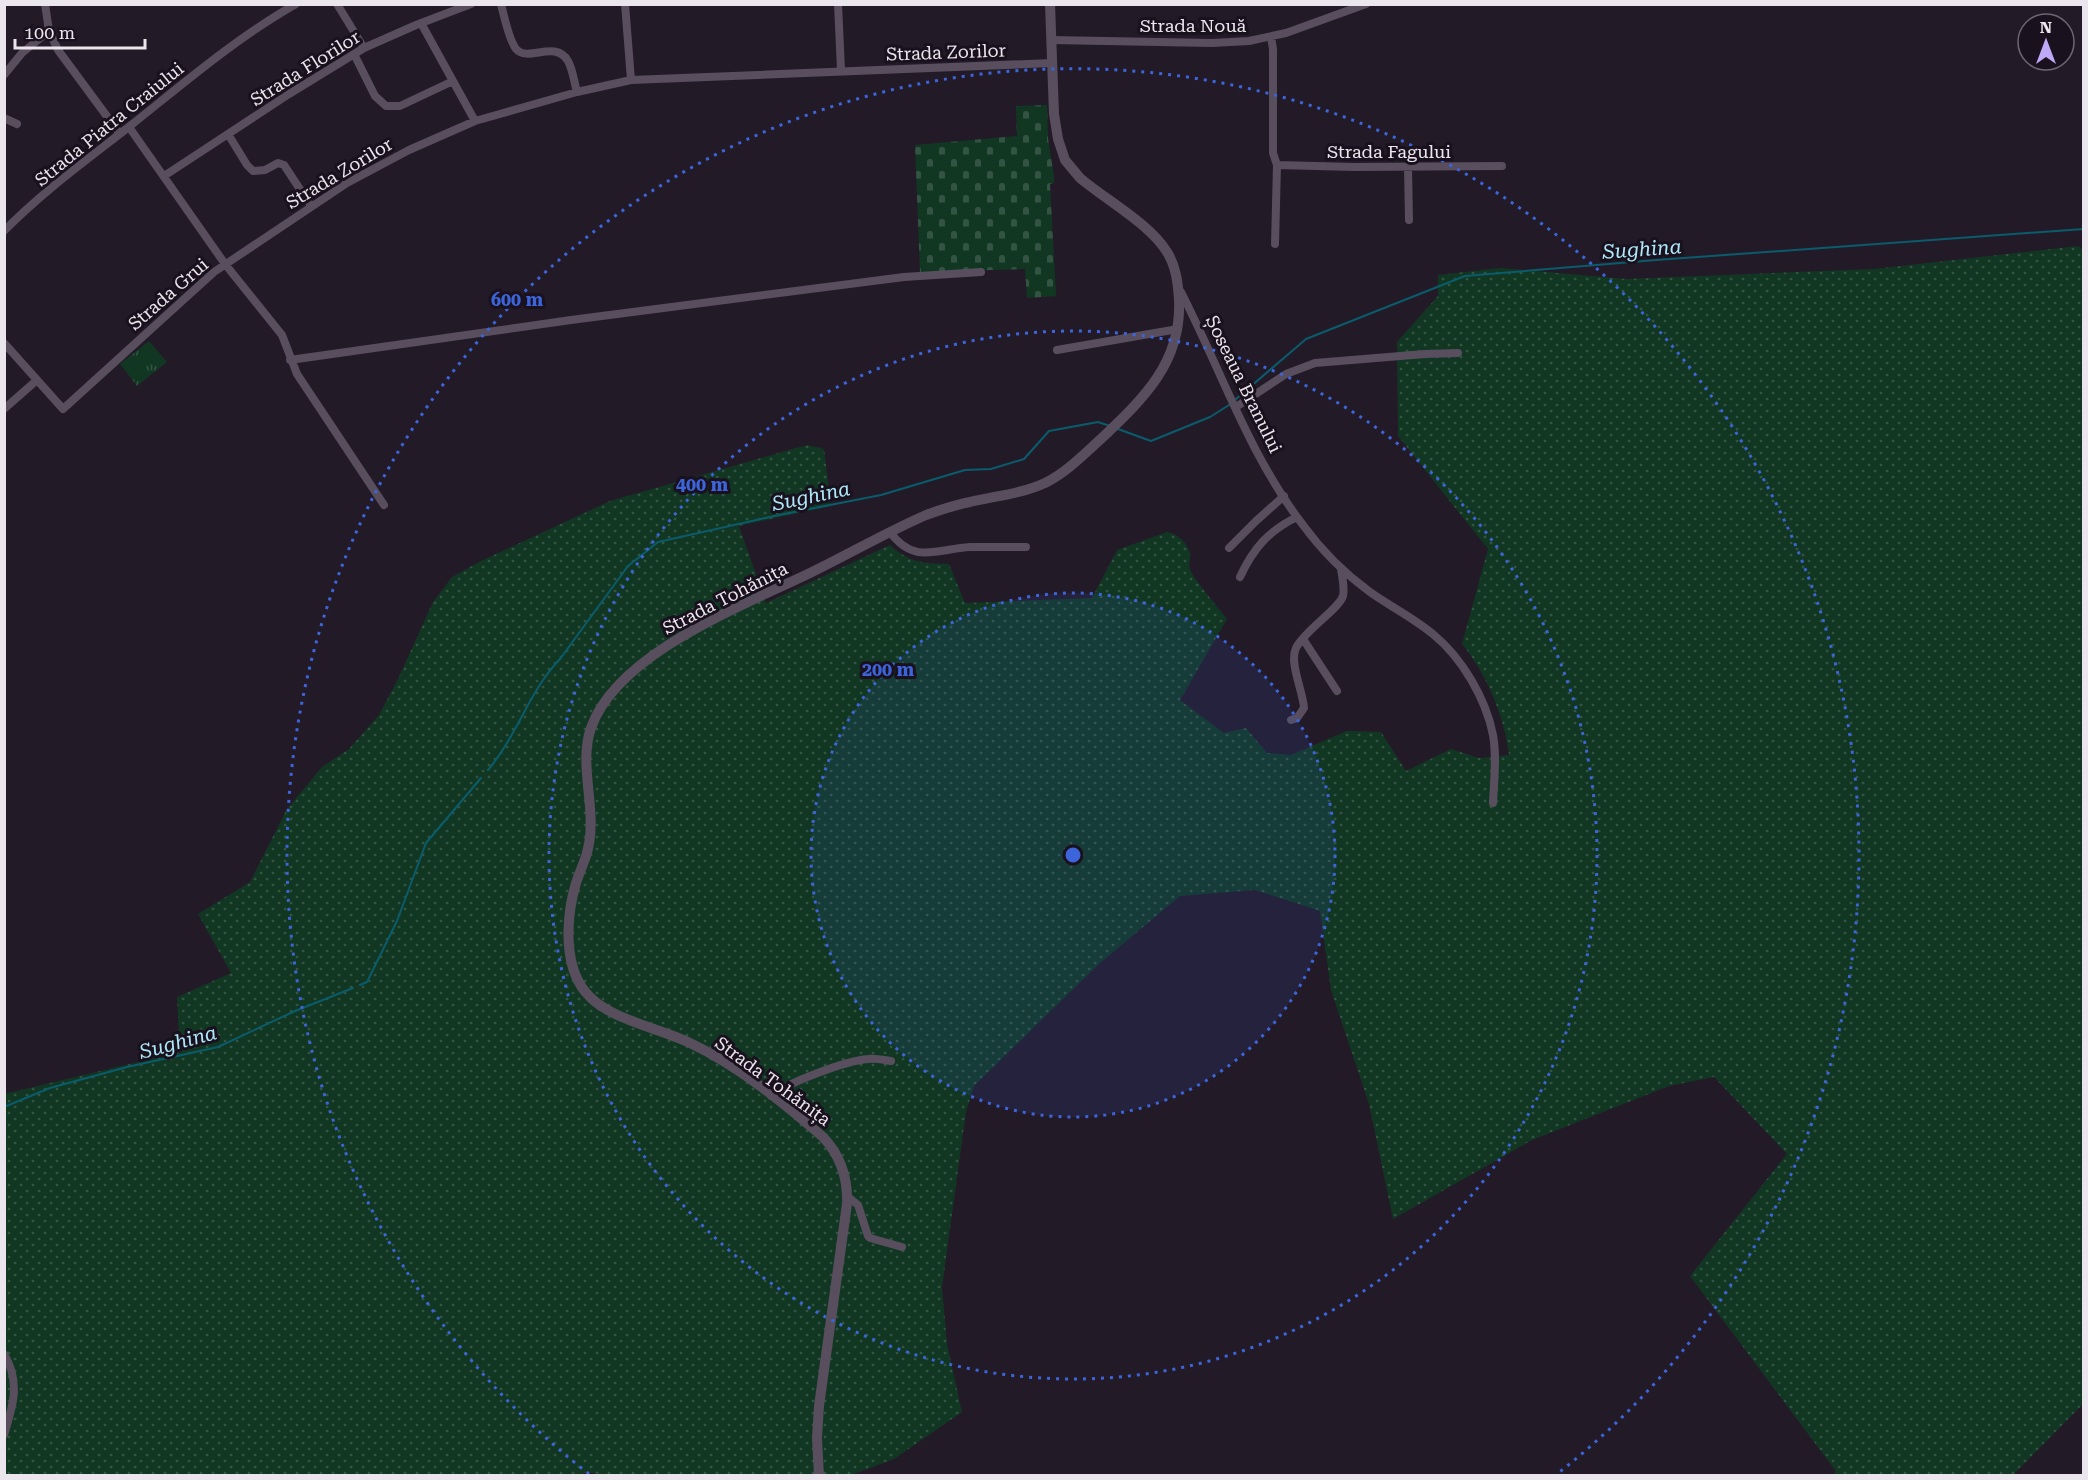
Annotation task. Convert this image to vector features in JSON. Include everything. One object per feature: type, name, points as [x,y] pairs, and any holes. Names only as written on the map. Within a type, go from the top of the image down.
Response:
[{"type":"main road","name":"Șoseaua Branului","points":[[836,560],[926,515],[948,507],[1018,492],[1044,483],[1071,466],[1143,397],[1164,368],[1173,348],[1178,329],[1179,288],[1173,262],[1160,242],[1090,186],[1065,160],[1061,150],[1056,128],[1050,4]]},
{"type":"main road","name":"Strada Tohănița","points":[[819,1476],[817,1438],[819,1406],[845,1223],[847,1196],[843,1167],[832,1147],[804,1121],[729,1064],[680,1038],[615,1013],[590,998],[579,982],[571,956],[568,932],[572,902],[592,833],[587,760],[588,740],[594,721],[606,701],[625,680],[655,654],[712,621],[836,560]]},
{"type":"street","points":[[45,4],[49,31],[58,50],[120,134]]},
{"type":"street","name":"Strada Piatra Craiului","points":[[4,231],[24,212],[229,47],[296,4]]},
{"type":"street","points":[[337,4],[364,48]]},
{"type":"street","name":"Strada Florilor","points":[[164,176],[364,48],[471,4]]},
{"type":"street","points":[[501,4],[515,48],[523,53],[549,51],[562,54],[569,63],[577,92]]},
{"type":"street","points":[[625,4],[631,80]]},
{"type":"street","points":[[838,4],[841,70]]},
{"type":"street","name":"Strada Nouă","points":[[1051,40],[1212,43],[1249,41],[1300,29],[1366,4]]},
{"type":"street","points":[[421,23],[475,121]]},
{"type":"street","points":[[4,75],[22,53],[49,31]]},
{"type":"street","points":[[1271,37],[1273,153],[1276,165],[1275,244]]},
{"type":"street","points":[[354,54],[375,96],[386,106],[400,106],[453,81]]},
{"type":"street","name":"Strada Zorilor","points":[[225,264],[310,206],[377,166],[435,137],[475,121],[577,92],[631,80],[1052,63]]},
{"type":"street","points":[[4,118],[17,124]]},
{"type":"street","name":"Strada Grui","points":[[4,343],[63,409],[170,310],[225,264],[129,127]]},
{"type":"street","points":[[228,134],[253,171],[265,170],[278,163],[284,165],[310,206]]},
{"type":"street","name":"Strada Fagului","points":[[1276,165],[1502,166]]},
{"type":"street","points":[[1408,166],[1409,220]]},
{"type":"street","points":[[225,264],[282,335],[304,386],[384,505]]},
{"type":"street","points":[[291,360],[571,320],[892,279],[981,272]]},
{"type":"street","name":"Șoseaua Branului","points":[[1179,288],[1253,446],[1297,517],[1341,568],[1371,593],[1435,635],[1462,667],[1484,708],[1493,734],[1495,755],[1493,803]]},
{"type":"street","points":[[1057,350],[1178,329]]},
{"type":"street","points":[[1236,407],[1286,374],[1315,363],[1458,353]]},
{"type":"street","points":[[4,409],[37,380]]},
{"type":"street","points":[[1229,548],[1284,496]]},
{"type":"street","points":[[1240,577],[1249,557],[1265,537],[1297,517]]},
{"type":"street","points":[[890,532],[902,546],[920,553],[970,547],[1026,547]]},
{"type":"street","points":[[1291,720],[1297,718],[1304,708],[1294,661],[1296,648],[1317,622],[1341,600],[1344,586],[1341,568]]},
{"type":"street","points":[[1304,639],[1337,691]]},
{"type":"street","points":[[771,1096],[796,1081],[856,1062],[867,1059],[891,1062]]},
{"type":"street","points":[[847,1196],[858,1204],[870,1239],[903,1247]]},
{"type":"street","points":[[4,1354],[10,1363],[15,1381],[11,1412],[4,1435]]},
{"type":"green space","points":[[1047,105],[1048,138],[1054,177],[1054,183],[1050,184],[1056,296],[1027,298],[1025,269],[920,272],[915,145],[1017,136],[1016,106]]},
{"type":"green space","points":[[2078,246],[2083,250],[2083,1404],[2013,1475],[1835,1475],[1835,1470],[1690,1276],[1787,1154],[1714,1077],[1669,1086],[1532,1140],[1393,1219],[1369,1104],[1331,990],[1320,911],[1255,890],[1180,896],[1099,964],[974,1086],[966,1112],[942,1287],[947,1344],[962,1412],[894,1459],[851,1475],[611,1476],[586,1472],[578,1476],[5,1475],[4,1094],[180,1052],[177,997],[231,973],[198,914],[250,882],[287,809],[322,767],[349,749],[379,715],[433,602],[452,577],[481,561],[610,501],[807,445],[824,449],[831,506],[739,526],[766,603],[890,545],[917,561],[949,564],[965,603],[1092,598],[1117,550],[1167,532],[1184,542],[1189,550],[1189,567],[1192,573],[1227,619],[1180,700],[1224,733],[1246,728],[1267,753],[1291,755],[1347,731],[1381,732],[1406,771],[1451,749],[1479,758],[1509,755],[1499,710],[1487,682],[1462,644],[1488,549],[1398,436],[1397,342],[1438,296],[1438,275],[1500,268],[1626,279],[1874,269]]},
{"type":"green space","points":[[149,341],[167,362],[137,386],[120,364]]},
{"type":"waterway","name":"Sughina","points":[[1236,399],[1306,339],[1465,276],[2084,229]]},
{"type":"waterway","name":"Sughina","points":[[1118,429],[1151,441],[1210,417],[1229,405]]},
{"type":"waterway","name":"Sughina","points":[[488,770],[507,743],[540,685],[628,566],[658,542],[881,495],[965,470],[991,469],[1024,459],[1049,431],[1098,422],[1110,426]]},
{"type":"waterway","name":"Sughina","points":[[360,985],[367,982],[397,921],[426,843],[481,778]]},
{"type":"waterway","name":"Sughina","points":[[4,1107],[50,1088],[127,1067],[218,1047],[295,1011],[353,988]]}]
